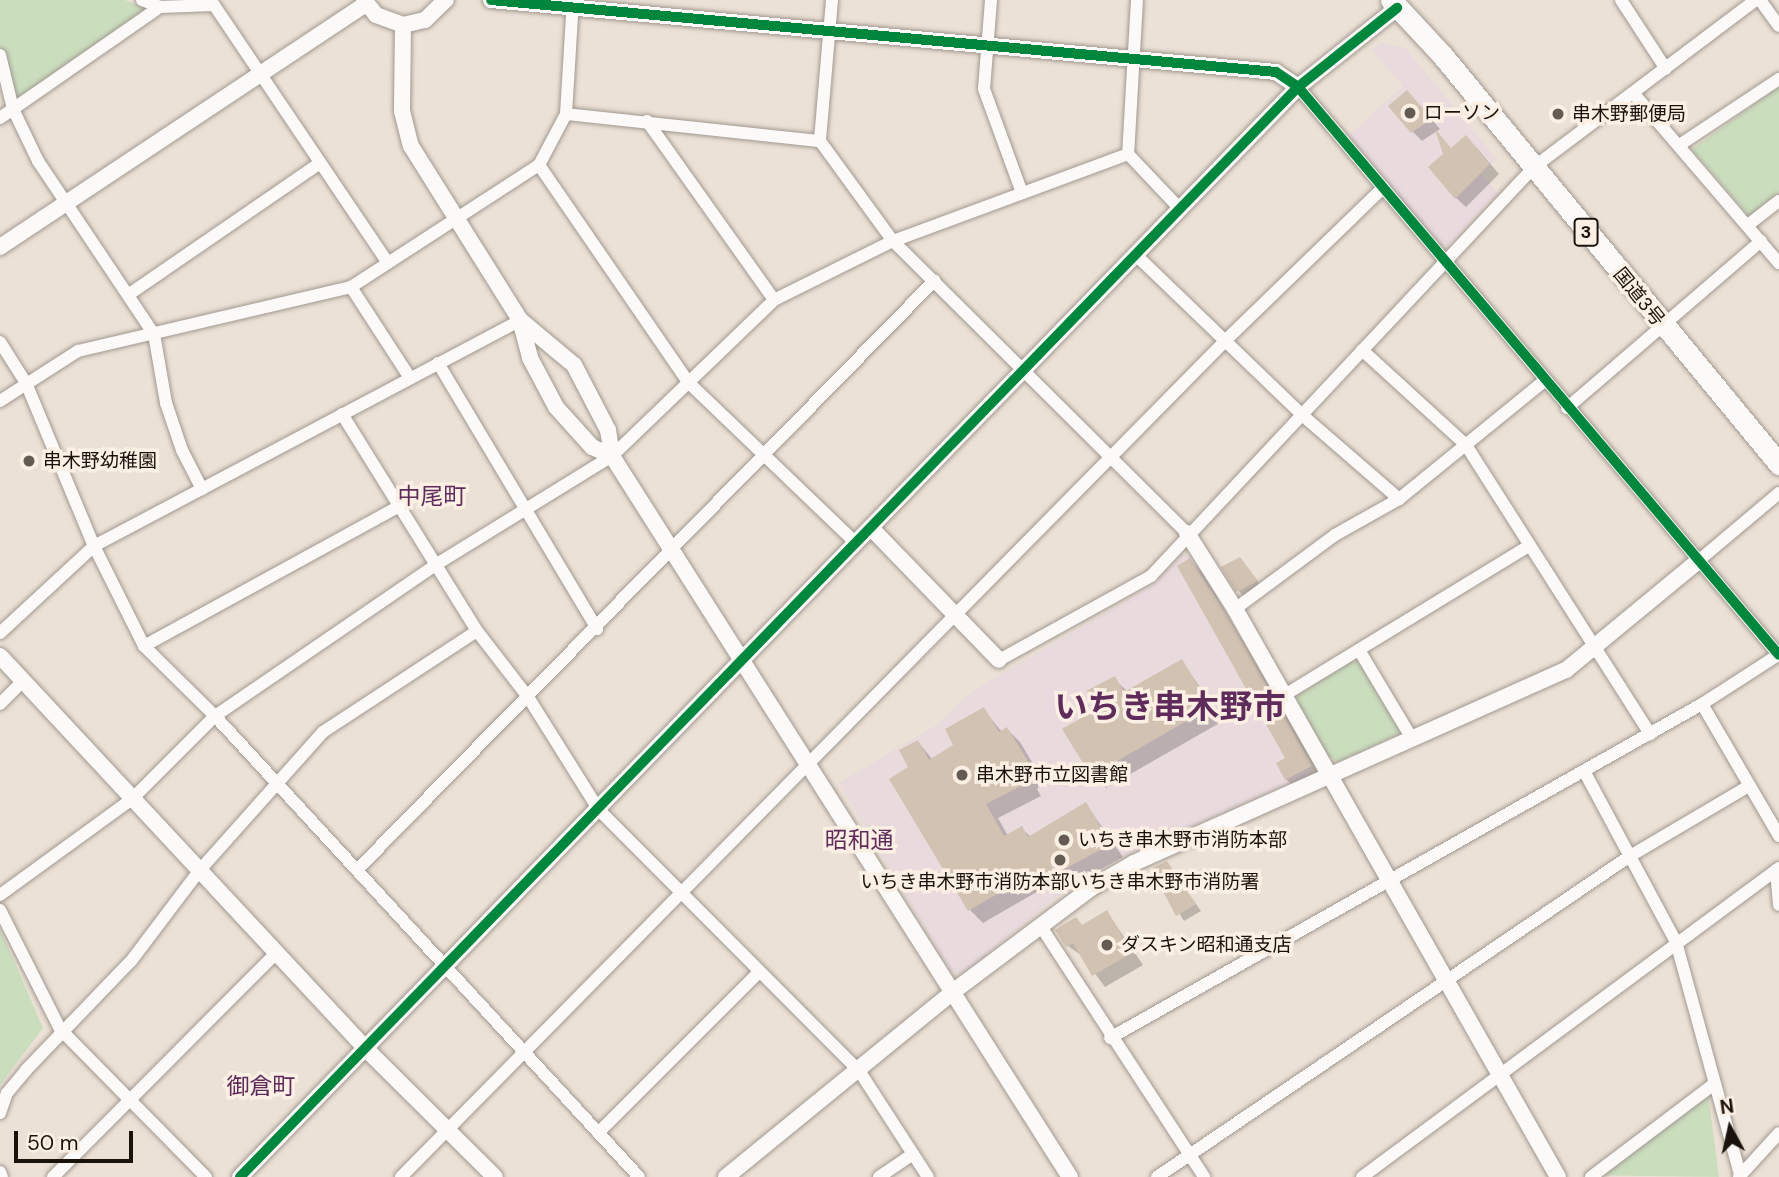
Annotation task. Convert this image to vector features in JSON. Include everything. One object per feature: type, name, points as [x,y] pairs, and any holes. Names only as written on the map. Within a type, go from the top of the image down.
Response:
[{"type":"highway","name":"国道3号","points":[[1394,4],[1534,167],[1779,464]]},
{"type":"street","points":[[142,0],[160,7],[215,2],[388,263]]},
{"type":"street","points":[[0,247],[261,75],[365,2],[389,22],[403,24],[425,20],[446,0]]},
{"type":"street","points":[[491,0],[572,4],[830,33],[1276,72],[1298,87],[1697,562],[1779,655],[1650,734],[1110,1038]]},
{"type":"street","points":[[832,0],[820,141],[893,241],[1187,533],[1235,609],[1558,1177]]},
{"type":"street","points":[[991,0],[984,89],[1022,193]]},
{"type":"street","points":[[1137,0],[1128,154],[1180,209]]},
{"type":"street","points":[[1621,0],[1666,69]]},
{"type":"street","points":[[872,529],[999,660],[1152,576],[1187,533],[1534,167],[1758,0],[1779,26]]},
{"type":"street","points":[[0,401],[78,351],[351,287],[539,165],[566,114],[572,4]]},
{"type":"street","points":[[240,1177],[367,1050],[1298,87],[1394,4]]},
{"type":"street","points":[[0,118],[160,7]]},
{"type":"street","points":[[403,24],[401,88],[408,134],[428,179],[457,218],[520,320],[530,358],[556,407],[592,447],[612,456]]},
{"type":"street","points":[[0,55],[13,109],[38,161],[154,334],[166,403],[182,450],[202,489]]},
{"type":"street","points":[[1681,144],[1779,79]]},
{"type":"street","points":[[1634,94],[1681,144],[1779,263]]},
{"type":"street","points":[[566,114],[820,141]]},
{"type":"street","points":[[647,121],[774,300]]},
{"type":"street","points":[[0,895],[132,799],[215,716],[437,564],[524,514],[612,456],[774,300],[893,241],[1128,154]]},
{"type":"street","points":[[128,295],[320,163]]},
{"type":"street","points":[[539,165],[688,382],[763,457],[857,544]]},
{"type":"street","points":[[401,1177],[1112,459],[1226,340],[1383,188]]},
{"type":"street","points":[[1748,225],[1779,201]]},
{"type":"street","points":[[1567,408],[1761,241]]},
{"type":"street","points":[[1137,256],[1301,414],[1399,499]]},
{"type":"street","points":[[358,870],[934,282]]},
{"type":"street","points":[[351,287],[411,378]]},
{"type":"street","points":[[0,633],[94,546],[520,320]]},
{"type":"street","points":[[520,320],[574,365],[608,430],[612,456],[810,765],[950,994],[1070,1177]]},
{"type":"street","points":[[0,342],[26,383],[94,546],[144,646],[215,716],[639,1177]]},
{"type":"street","points":[[1362,349],[1466,445],[1596,645],[1650,734]]},
{"type":"street","points":[[438,363],[524,514],[597,629]]},
{"type":"street","points":[[1235,609],[1335,535],[1399,499],[1544,381]]},
{"type":"street","points":[[342,414],[402,505],[477,631],[528,697],[599,810],[758,973],[860,1072],[928,1177]]},
{"type":"street","points":[[726,1177],[860,1072],[950,994],[1040,925],[1133,863],[1330,779],[1412,737],[1566,670],[1779,492]]},
{"type":"street","points":[[144,646],[402,505]]},
{"type":"street","points":[[1283,696],[1530,545]]},
{"type":"street","points":[[0,1113],[7,1093],[60,1029],[131,961],[199,871],[323,732],[477,631]]},
{"type":"street","points":[[1359,650],[1412,737]]},
{"type":"street","points":[[0,656],[367,1050],[495,1177]]},
{"type":"street","points":[[0,704],[22,682]]},
{"type":"street","points":[[1702,704],[1779,836]]},
{"type":"street","points":[[1584,771],[1676,942],[1739,1176]]},
{"type":"street","points":[[1157,1177],[1630,856],[1749,786]]},
{"type":"street","points":[[1362,1177],[1778,869]]},
{"type":"street","points":[[1778,869],[1779,905]]},
{"type":"street","points":[[0,910],[60,1029],[206,1177]]},
{"type":"street","points":[[1040,925],[1110,1038],[1203,1177]]},
{"type":"street","points":[[53,1177],[276,953]]},
{"type":"street","points":[[598,1133],[758,973]]},
{"type":"street","points":[[1591,1177],[1714,1084]]},
{"type":"street","points":[[1739,1176],[1779,1133]]},
{"type":"street","points":[[879,1177],[913,1154]]},
{"type":"street","points":[[0,1172],[2,1177]]},
{"type":"shaded area","points":[[1382,43],[1405,48],[1497,159],[1482,175],[1498,193],[1448,245],[1438,246],[1349,135],[1403,86],[1372,50]]},
{"type":"shaded area","points":[[1182,555],[1194,556],[1314,769],[1311,774],[1112,862],[1056,897],[963,974],[950,971],[839,783],[940,723],[965,697],[988,682],[1155,584]]},
{"type":"green space","points":[[0,0],[125,0],[150,10],[18,104],[0,55]]},
{"type":"green space","points":[[1779,87],[1779,193],[1749,216],[1692,149]]},
{"type":"green space","points":[[1352,661],[1360,663],[1400,728],[1399,734],[1338,762],[1328,756],[1296,701],[1299,694]]},
{"type":"green space","points":[[0,929],[43,1028],[0,1085]]},
{"type":"green space","points":[[1708,1094],[1719,1177],[1581,1175]]},
{"type":"building","name":"ローソン","points":[[1407,90],[1432,119],[1411,133],[1388,106]]},
{"type":"building","points":[[1435,129],[1451,148],[1466,135],[1490,164],[1455,199],[1428,167],[1443,154]]},
{"type":"building","points":[[1240,557],[1258,581],[1236,592],[1221,567]]},
{"type":"building","points":[[1190,558],[1226,614],[1312,766],[1285,780],[1276,763],[1285,758],[1177,566]]},
{"type":"building","points":[[1182,659],[1211,707],[1091,776],[1062,729],[1097,709],[1086,691],[1115,676],[1124,692]]},
{"type":"building","points":[[984,707],[999,732],[1007,727],[1032,768],[1025,775],[1029,782],[986,804],[1004,836],[1022,826],[1028,837],[1086,802],[1111,844],[1043,881],[1032,874],[968,911],[889,779],[908,767],[899,750],[918,740],[929,760],[953,745],[945,729]]},
{"type":"building","points":[[1167,861],[1196,904],[1176,916],[1151,869]]},
{"type":"building","name":"ダスキン昭和通支店","points":[[1107,910],[1132,953],[1092,976],[1073,943],[1066,947],[1055,930],[1076,917],[1082,925]]},
{"type":"cycle path","points":[[491,0],[1276,72],[1298,87],[1779,655]]},
{"type":"cycle path","points":[[240,1177],[1298,87],[1397,8]]},
{"type":"place","name":"ローソン","points":[[1410,113]]},
{"type":"place","name":"串木野郵便局","points":[[1558,114]]},
{"type":"place","name":"串木野幼稚園","points":[[29,461]]},
{"type":"place","name":"串木野市立図書館","points":[[962,775]]},
{"type":"place","name":"いちき串木野市消防本部","points":[[1064,840]]},
{"type":"place","name":"いちき串木野市消防本部いちき串木野市消防署","points":[[1060,860]]},
{"type":"place","name":"ダスキン昭和通支店","points":[[1107,945]]},
{"type":"district","name":"中尾町","points":[[432,496]]},
{"type":"district","name":"いちき串木野市","points":[[1170,707]]},
{"type":"district","name":"昭和通","points":[[859,840]]},
{"type":"district","name":"御倉町","points":[[261,1086]]}]
